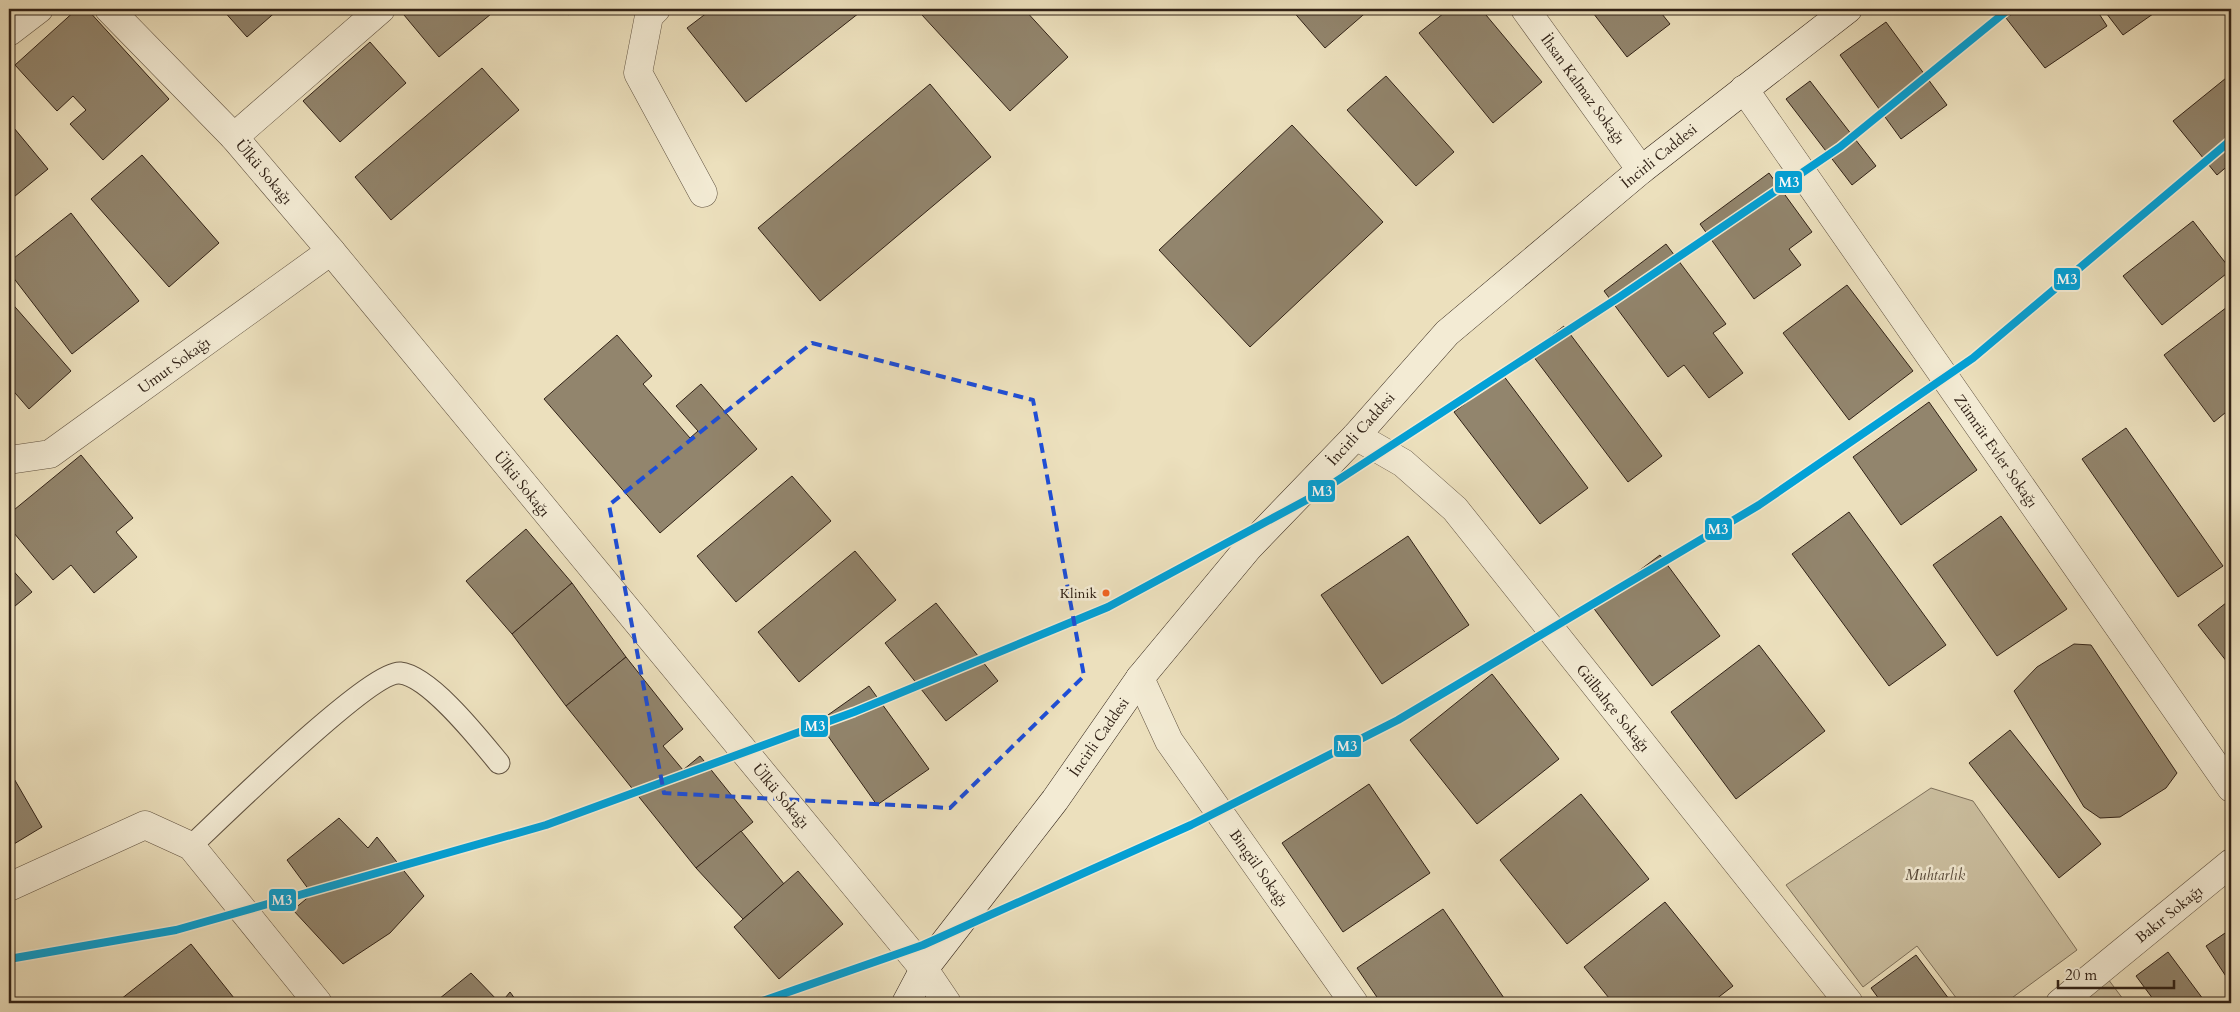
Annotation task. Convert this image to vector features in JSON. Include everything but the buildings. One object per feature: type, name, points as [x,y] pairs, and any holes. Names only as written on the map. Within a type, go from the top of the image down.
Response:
[{"type":"street","points":[[9,32],[39,9]]},
{"type":"street","name":"Ülkü Sokağı","points":[[109,9],[234,137],[331,251],[924,969],[947,1003]]},
{"type":"street","points":[[234,137],[381,9]]},
{"type":"street","points":[[656,9],[649,16],[638,73],[703,193]]},
{"type":"street","name":"İhsan Kalmaz Sokağı","points":[[1525,9],[1641,170]]},
{"type":"street","name":"İncirli Caddesi","points":[[906,1003],[924,969],[1055,800],[1140,678],[1248,548],[1356,436],[1447,333],[1641,170],[1848,9]]},
{"type":"street","name":"Zümrüt Evler Sokağı","points":[[1744,89],[2231,788]]},
{"type":"street","name":"Umut Sokağı","points":[[9,460],[50,454],[331,251]]},
{"type":"street","name":"Gülbahçe Sokağı","points":[[1356,436],[1403,463],[1455,509],[1848,1003]]},
{"type":"street","name":"Bingül Sokağı","points":[[1140,678],[1169,741],[1354,1003]]},
{"type":"street","points":[[9,887],[145,825],[191,846],[318,1003]]},
{"type":"street","name":"Bakır Sokağı","points":[[2060,1003],[2231,863]]},
{"type":"lane","points":[[191,846],[338,710],[377,682],[398,673],[414,678],[430,688],[476,734],[499,763]]},
{"type":"highlighted area","points":[[812,343],[1033,400],[1084,676],[950,808],[664,793],[609,505]]},
{"type":"green space","name":"Muhtarlık","points":[[1931,788],[1973,801],[2077,950],[2005,1003],[1960,1003],[1917,946],[1863,987],[1786,885]]},
{"type":"green space","points":[[2108,979],[2126,1003],[2078,1003]]},
{"type":"transit line","name":"M3","points":[[9,959],[176,930],[546,825],[854,712],[1108,607],[1312,497],[1618,298],[1840,147],[2009,9]]},
{"type":"transit line","name":"M3","points":[[757,1003],[923,945],[1191,825],[1398,720],[1759,505],[1973,358],[2231,140]]},
{"type":"place","name":"Klinik","points":[[1106,593]]}]
